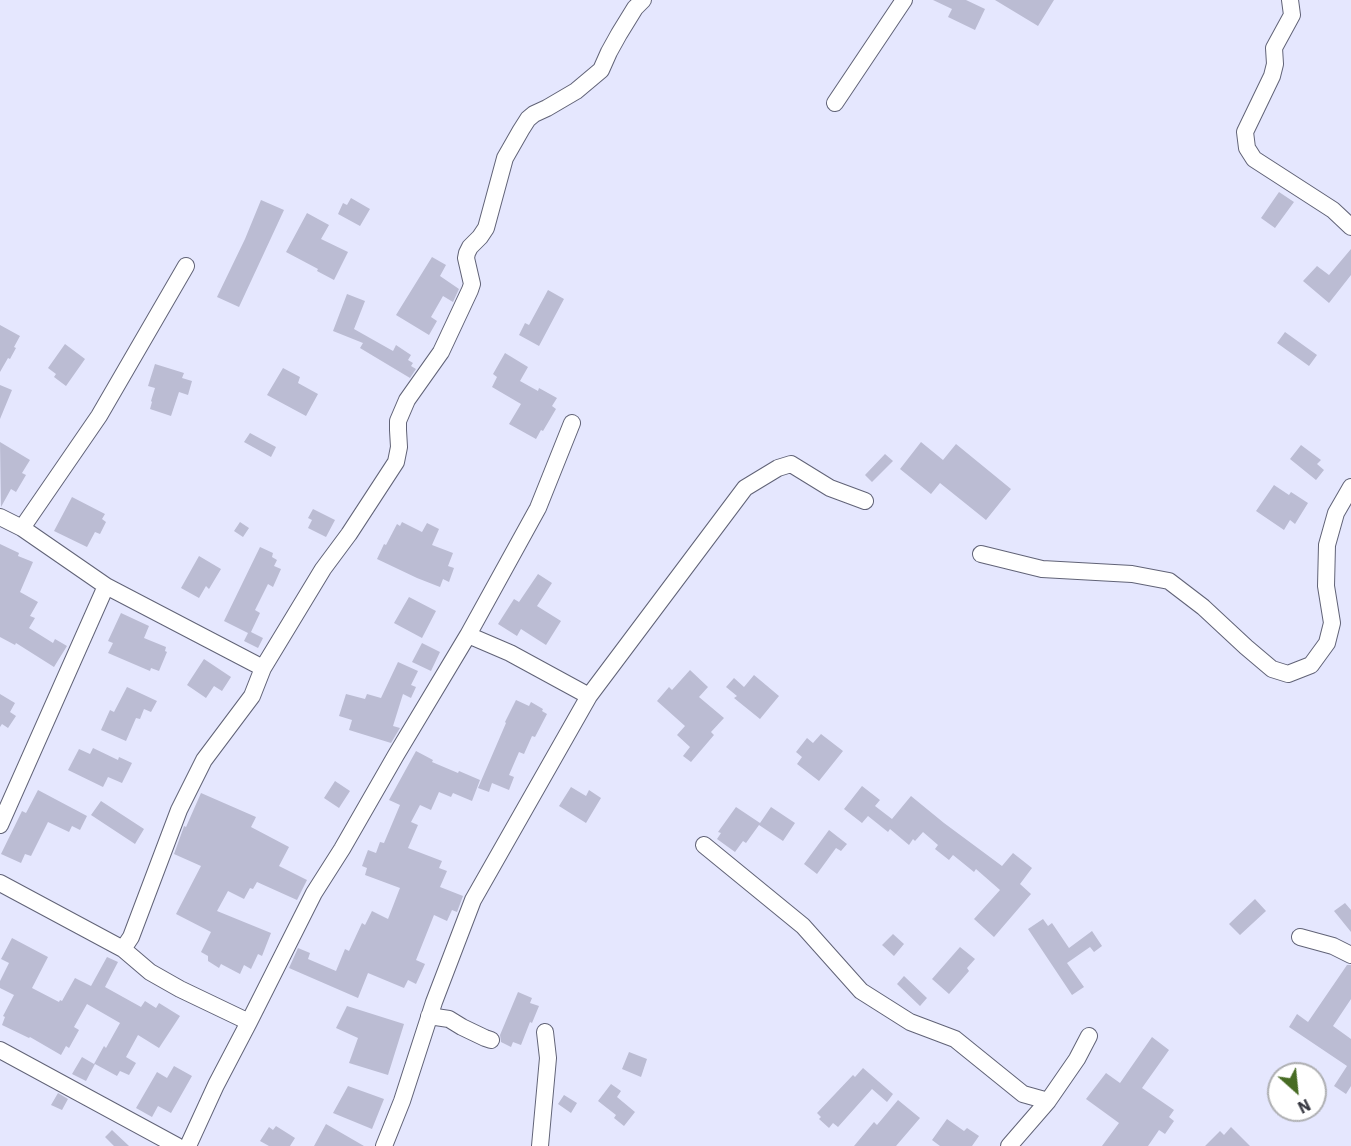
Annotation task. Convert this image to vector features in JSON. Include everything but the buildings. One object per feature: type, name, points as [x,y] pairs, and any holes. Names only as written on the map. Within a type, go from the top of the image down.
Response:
[{"type":"street","points":[[123,948],[131,937],[179,810],[204,760],[252,696],[263,668],[323,569],[396,462],[399,447],[398,421],[407,400],[441,352],[470,290],[472,284],[467,253],[486,228],[505,158],[528,119],[576,91],[601,70],[619,34],[635,8],[643,0]]},
{"type":"street","points":[[835,103],[904,0]]},
{"type":"street","points":[[1290,0],[1292,15],[1274,48],[1275,64],[1272,76],[1245,132],[1247,148],[1254,159],[1333,210],[1351,227]]},
{"type":"street","points":[[22,528],[99,416],[186,266]]},
{"type":"street","points":[[188,1146],[216,1085],[314,892],[468,635],[538,508],[572,423]]},
{"type":"street","points":[[384,1146],[402,1101],[429,1016],[473,900],[589,696],[745,488],[777,468],[791,464],[830,488],[866,501]]},
{"type":"street","points":[[981,554],[1042,569],[1132,574],[1169,581],[1203,607],[1272,669],[1288,674],[1311,665],[1328,643],[1332,623],[1326,586],[1327,545],[1336,513],[1351,487]]},
{"type":"street","points":[[0,517],[22,528],[106,586],[263,668]]},
{"type":"street","points":[[0,825],[106,586]]},
{"type":"street","points":[[468,635],[510,653],[589,696]]},
{"type":"street","points":[[704,845],[803,926],[861,991],[910,1022],[955,1039],[1023,1094],[1048,1101]]},
{"type":"street","points":[[0,883],[123,948],[150,972],[180,989],[249,1022]]},
{"type":"street","points":[[1300,937],[1333,946],[1351,955]]},
{"type":"street","points":[[429,1016],[449,1019],[491,1040]]},
{"type":"street","points":[[540,1146],[548,1058],[545,1032]]},
{"type":"street","points":[[1009,1146],[1048,1101],[1077,1059],[1089,1036]]},
{"type":"street","points":[[0,1050],[177,1146]]}]
